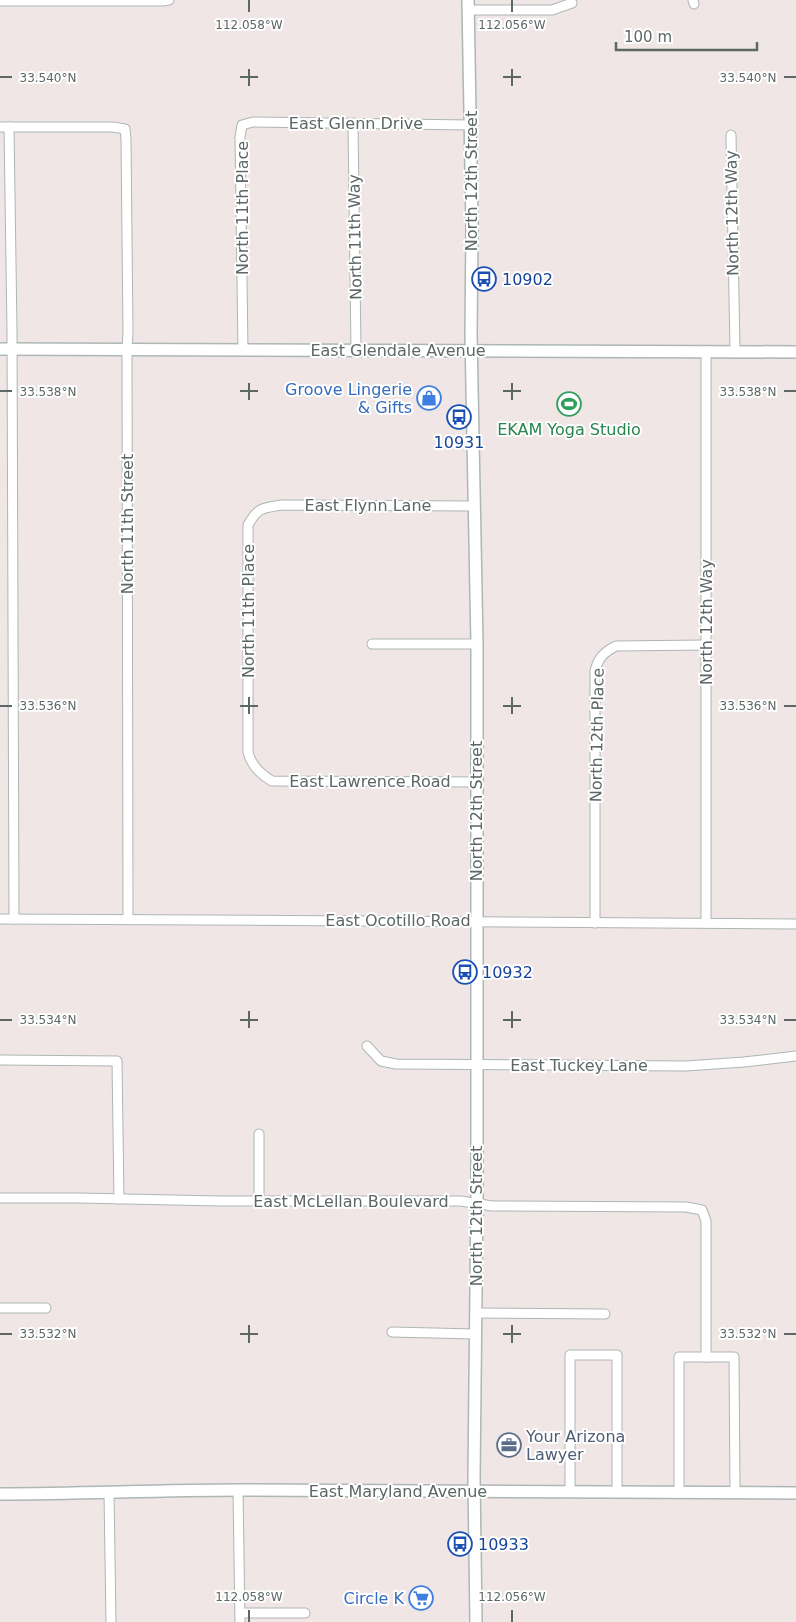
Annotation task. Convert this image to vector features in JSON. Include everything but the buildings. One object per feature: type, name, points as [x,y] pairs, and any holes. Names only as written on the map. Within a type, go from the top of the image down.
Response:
[{"type":"street","points":[[0,1],[166,1]]},
{"type":"street","points":[[469,5],[552,10],[572,3]]},
{"type":"street","name":"North 12th Street","points":[[469,5],[471,351],[477,644],[474,1491],[476,1622]]},
{"type":"street","name":"East Glenn Drive","points":[[242,125],[253,122],[471,125]]},
{"type":"street","name":"North 11th Way","points":[[353,123],[356,350]]},
{"type":"street","name":"North 11th Place","points":[[242,125],[240,137],[243,350]]},
{"type":"street","points":[[5,127],[12,349],[14,919]]},
{"type":"street","name":"North 11th Street","points":[[5,127],[124,128],[126,139],[128,332],[128,919]]},
{"type":"street","name":"North 12th Way","points":[[731,134],[735,351]]},
{"type":"street","name":"East Glendale Avenue","points":[[0,349],[796,352]]},
{"type":"street","name":"North 12th Way","points":[[706,351],[706,923]]},
{"type":"street","name":"East Flynn Lane","points":[[264,508],[282,505],[473,506]]},
{"type":"street","name":"North 11th Place","points":[[264,508],[254,513],[248,525],[248,752],[250,760],[264,776]]},
{"type":"street","points":[[372,644],[477,644]]},
{"type":"street","name":"North 12th Place","points":[[595,923],[595,671],[597,662],[605,652],[616,646],[706,645]]},
{"type":"street","name":"East Lawrence Road","points":[[264,776],[272,781],[477,782]]},
{"type":"street","name":"East Ocotillo Road","points":[[0,919],[796,924]]},
{"type":"street","name":"East Tuckey Lane","points":[[367,1046],[381,1061],[396,1064],[686,1066],[796,1056]]},
{"type":"street","points":[[0,1060],[118,1061],[119,1199]]},
{"type":"street","points":[[259,1134],[259,1200]]},
{"type":"street","name":"East McLellan Boulevard","points":[[0,1198],[461,1201],[492,1206],[686,1207],[702,1210],[706,1221],[706,1357]]},
{"type":"street","points":[[0,1308],[46,1308]]},
{"type":"street","points":[[476,1313],[605,1314]]},
{"type":"street","points":[[392,1332],[476,1334]]},
{"type":"street","points":[[570,1492],[570,1355],[617,1355],[617,1492]]},
{"type":"street","points":[[680,1493],[679,1357],[734,1357],[735,1493]]},
{"type":"street","name":"East Maryland Avenue","points":[[0,1494],[109,1493],[152,1490],[796,1492]]},
{"type":"street","points":[[238,1490],[240,1618],[305,1613]]},
{"type":"street","points":[[109,1493],[111,1622]]},
{"type":"place","name":"10902","points":[[484,279]]},
{"type":"place","name":"Groove Lingerie & Gifts","points":[[429,398]]},
{"type":"place","name":"EKAM Yoga Studio","points":[[569,404]]},
{"type":"place","name":"10931","points":[[459,417]]},
{"type":"place","name":"10932","points":[[465,972]]},
{"type":"place","name":"Your Arizona Lawyer","points":[[509,1445]]},
{"type":"place","name":"10933","points":[[460,1544]]},
{"type":"place","name":"Circle K","points":[[421,1598]]}]
